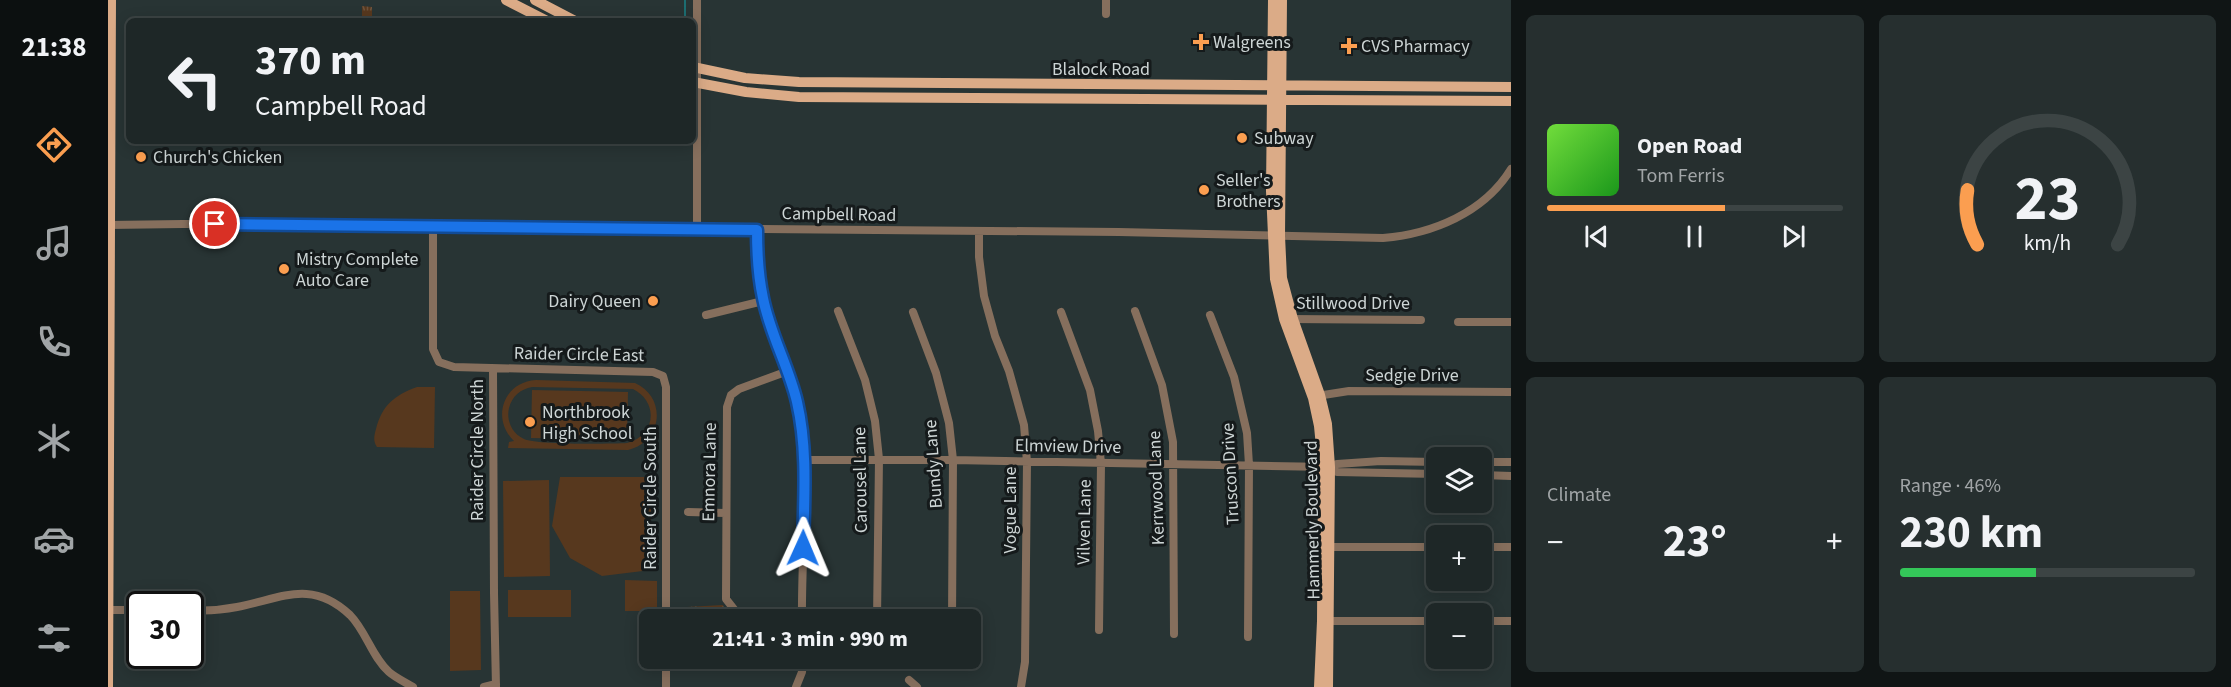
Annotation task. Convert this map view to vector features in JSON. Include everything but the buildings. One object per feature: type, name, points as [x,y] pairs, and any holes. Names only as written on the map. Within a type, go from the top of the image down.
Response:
[{"type":"main road","points":[[507,0],[541,18]]},
{"type":"main road","points":[[535,0],[569,18]]},
{"type":"main road","name":"Hammerly Boulevard","points":[[1273,0],[1277,86],[1275,279],[1316,397],[1327,467],[1324,682]]},
{"type":"main road","name":"Hammerly Boulevard","points":[[1277,86],[1282,0]]},
{"type":"main road","points":[[108,687],[110,6]]},
{"type":"main road","name":"Blalock Road","points":[[696,67],[745,78],[799,82],[1511,87]]},
{"type":"main road","name":"Blalock Road","points":[[696,82],[746,92],[799,97],[1511,101]]},
{"type":"main road","points":[[843,97],[845,82]]},
{"type":"main road","points":[[942,84],[942,98]]},
{"type":"main road","points":[[1047,85],[1047,99]]},
{"type":"main road","points":[[1184,99],[1186,85]]},
{"type":"main road","points":[[1399,87],[1399,102]]},
{"type":"street","points":[[696,22],[697,0]]},
{"type":"street","points":[[1106,0],[1106,14]]},
{"type":"street","points":[[695,144],[697,229]]},
{"type":"street","name":"Campbell Road","points":[[109,225],[1109,232],[1383,238],[1418,233],[1458,218],[1492,193],[1511,169]]},
{"type":"street","name":"Raider Circle North","points":[[433,227],[433,349],[439,362],[454,367],[494,369],[496,686]]},
{"type":"street","points":[[757,230],[757,266],[763,301],[797,404],[805,460],[802,609]]},
{"type":"street","name":"Vogue Lane","points":[[979,232],[979,257],[984,296],[995,336],[1016,393],[1024,425],[1027,462],[1025,662],[1021,687]]},
{"type":"street","points":[[706,315],[763,301]]},
{"type":"street","name":"Carousel Lane","points":[[838,311],[865,380],[875,421],[879,459],[877,609]]},
{"type":"street","name":"Kerrwood Lane","points":[[1135,311],[1156,366],[1167,404],[1174,464],[1174,634]]},
{"type":"street","name":"Bundy Lane","points":[[913,312],[936,373],[949,423],[953,460],[952,609]]},
{"type":"street","name":"Vilven Lane","points":[[1061,312],[1090,390],[1098,431],[1101,464],[1099,630]]},
{"type":"street","name":"Truscon Drive","points":[[1210,315],[1238,393],[1247,433],[1249,465],[1248,638]]},
{"type":"street","name":"Stillwood Drive","points":[[1288,319],[1421,320]]},
{"type":"street","points":[[1458,321],[1511,322]]},
{"type":"street","name":"Raider Circle East","points":[[494,369],[653,372],[663,376]]},
{"type":"street","name":"Emnora Lane","points":[[734,609],[726,599],[727,407],[731,395],[739,389],[788,371]]},
{"type":"street","name":"Raider Circle South","points":[[663,376],[666,387],[666,609]]},
{"type":"street","name":"Sedgie Drive","points":[[1316,397],[1349,391],[1511,392]]},
{"type":"street","name":"Elmview Drive","points":[[805,460],[879,459],[1327,467],[1337,464],[1370,462],[1426,462]]},
{"type":"street","points":[[1492,462],[1511,462]]},
{"type":"street","name":"Elmview Drive","points":[[1327,467],[1337,472],[1426,474]]},
{"type":"street","points":[[1492,475],[1511,476]]},
{"type":"street","points":[[688,512],[725,513]]},
{"type":"street","points":[[1326,547],[1426,547]]},
{"type":"street","points":[[1492,547],[1511,547]]},
{"type":"street","points":[[204,609],[239,607],[293,593],[316,595],[331,601],[350,616],[389,672],[413,687]]},
{"type":"street","points":[[108,610],[126,610]]},
{"type":"street","points":[[1326,621],[1426,621]]},
{"type":"street","points":[[1492,621],[1511,621]]},
{"type":"street","points":[[666,669],[666,687]]},
{"type":"street","points":[[799,686],[802,669]]},
{"type":"street","points":[[909,680],[917,687]]},
{"type":"street","points":[[484,687],[496,686]]},
{"type":"green space","points":[[362,6],[372,7],[372,18],[362,18]]},
{"type":"green space","points":[[536,380],[635,383],[652,398],[657,419],[654,429],[640,445],[628,450],[508,448],[509,442],[514,441],[503,422],[504,403],[508,394],[515,387]],"holes":[[[528,388],[633,389],[647,402],[651,418],[644,433],[627,443],[574,444],[531,441],[516,434],[509,422],[508,413],[512,400]]]},
{"type":"green space","points":[[417,387],[435,387],[434,448],[377,447],[374,441],[375,434],[386,407],[396,397]]},
{"type":"green space","points":[[532,390],[628,392],[627,440],[531,438]]},
{"type":"green space","points":[[560,477],[651,477],[651,570],[602,576],[570,558],[552,526]]},
{"type":"green space","points":[[549,480],[550,576],[504,577],[503,481]]},
{"type":"green space","points":[[625,580],[657,581],[657,609],[625,611]]},
{"type":"green space","points":[[508,590],[571,590],[571,617],[508,617]]},
{"type":"green space","points":[[450,591],[480,591],[481,670],[450,671]]},
{"type":"green space","points":[[723,605],[725,609],[687,609],[687,607]]},
{"type":"waterway","points":[[685,0],[685,18]]},
{"type":"place","name":"Walgreens","points":[[1201,42]]},
{"type":"place","name":"CVS Pharmacy","points":[[1349,46]]},
{"type":"place","name":"Subway","points":[[1242,138]]},
{"type":"place","name":"Church's Chicken","points":[[141,157]]},
{"type":"place","name":"Seller's Brothers","points":[[1204,190]]},
{"type":"place","name":"Mistry Complete Auto Care","points":[[284,269]]},
{"type":"place","name":"Dairy Queen","points":[[653,301]]},
{"type":"place","name":"Northbrook High School","points":[[530,422]]},
{"type":"route","points":[[215,224],[757,230],[757,266],[763,301],[797,404],[805,460],[803,548]]}]
